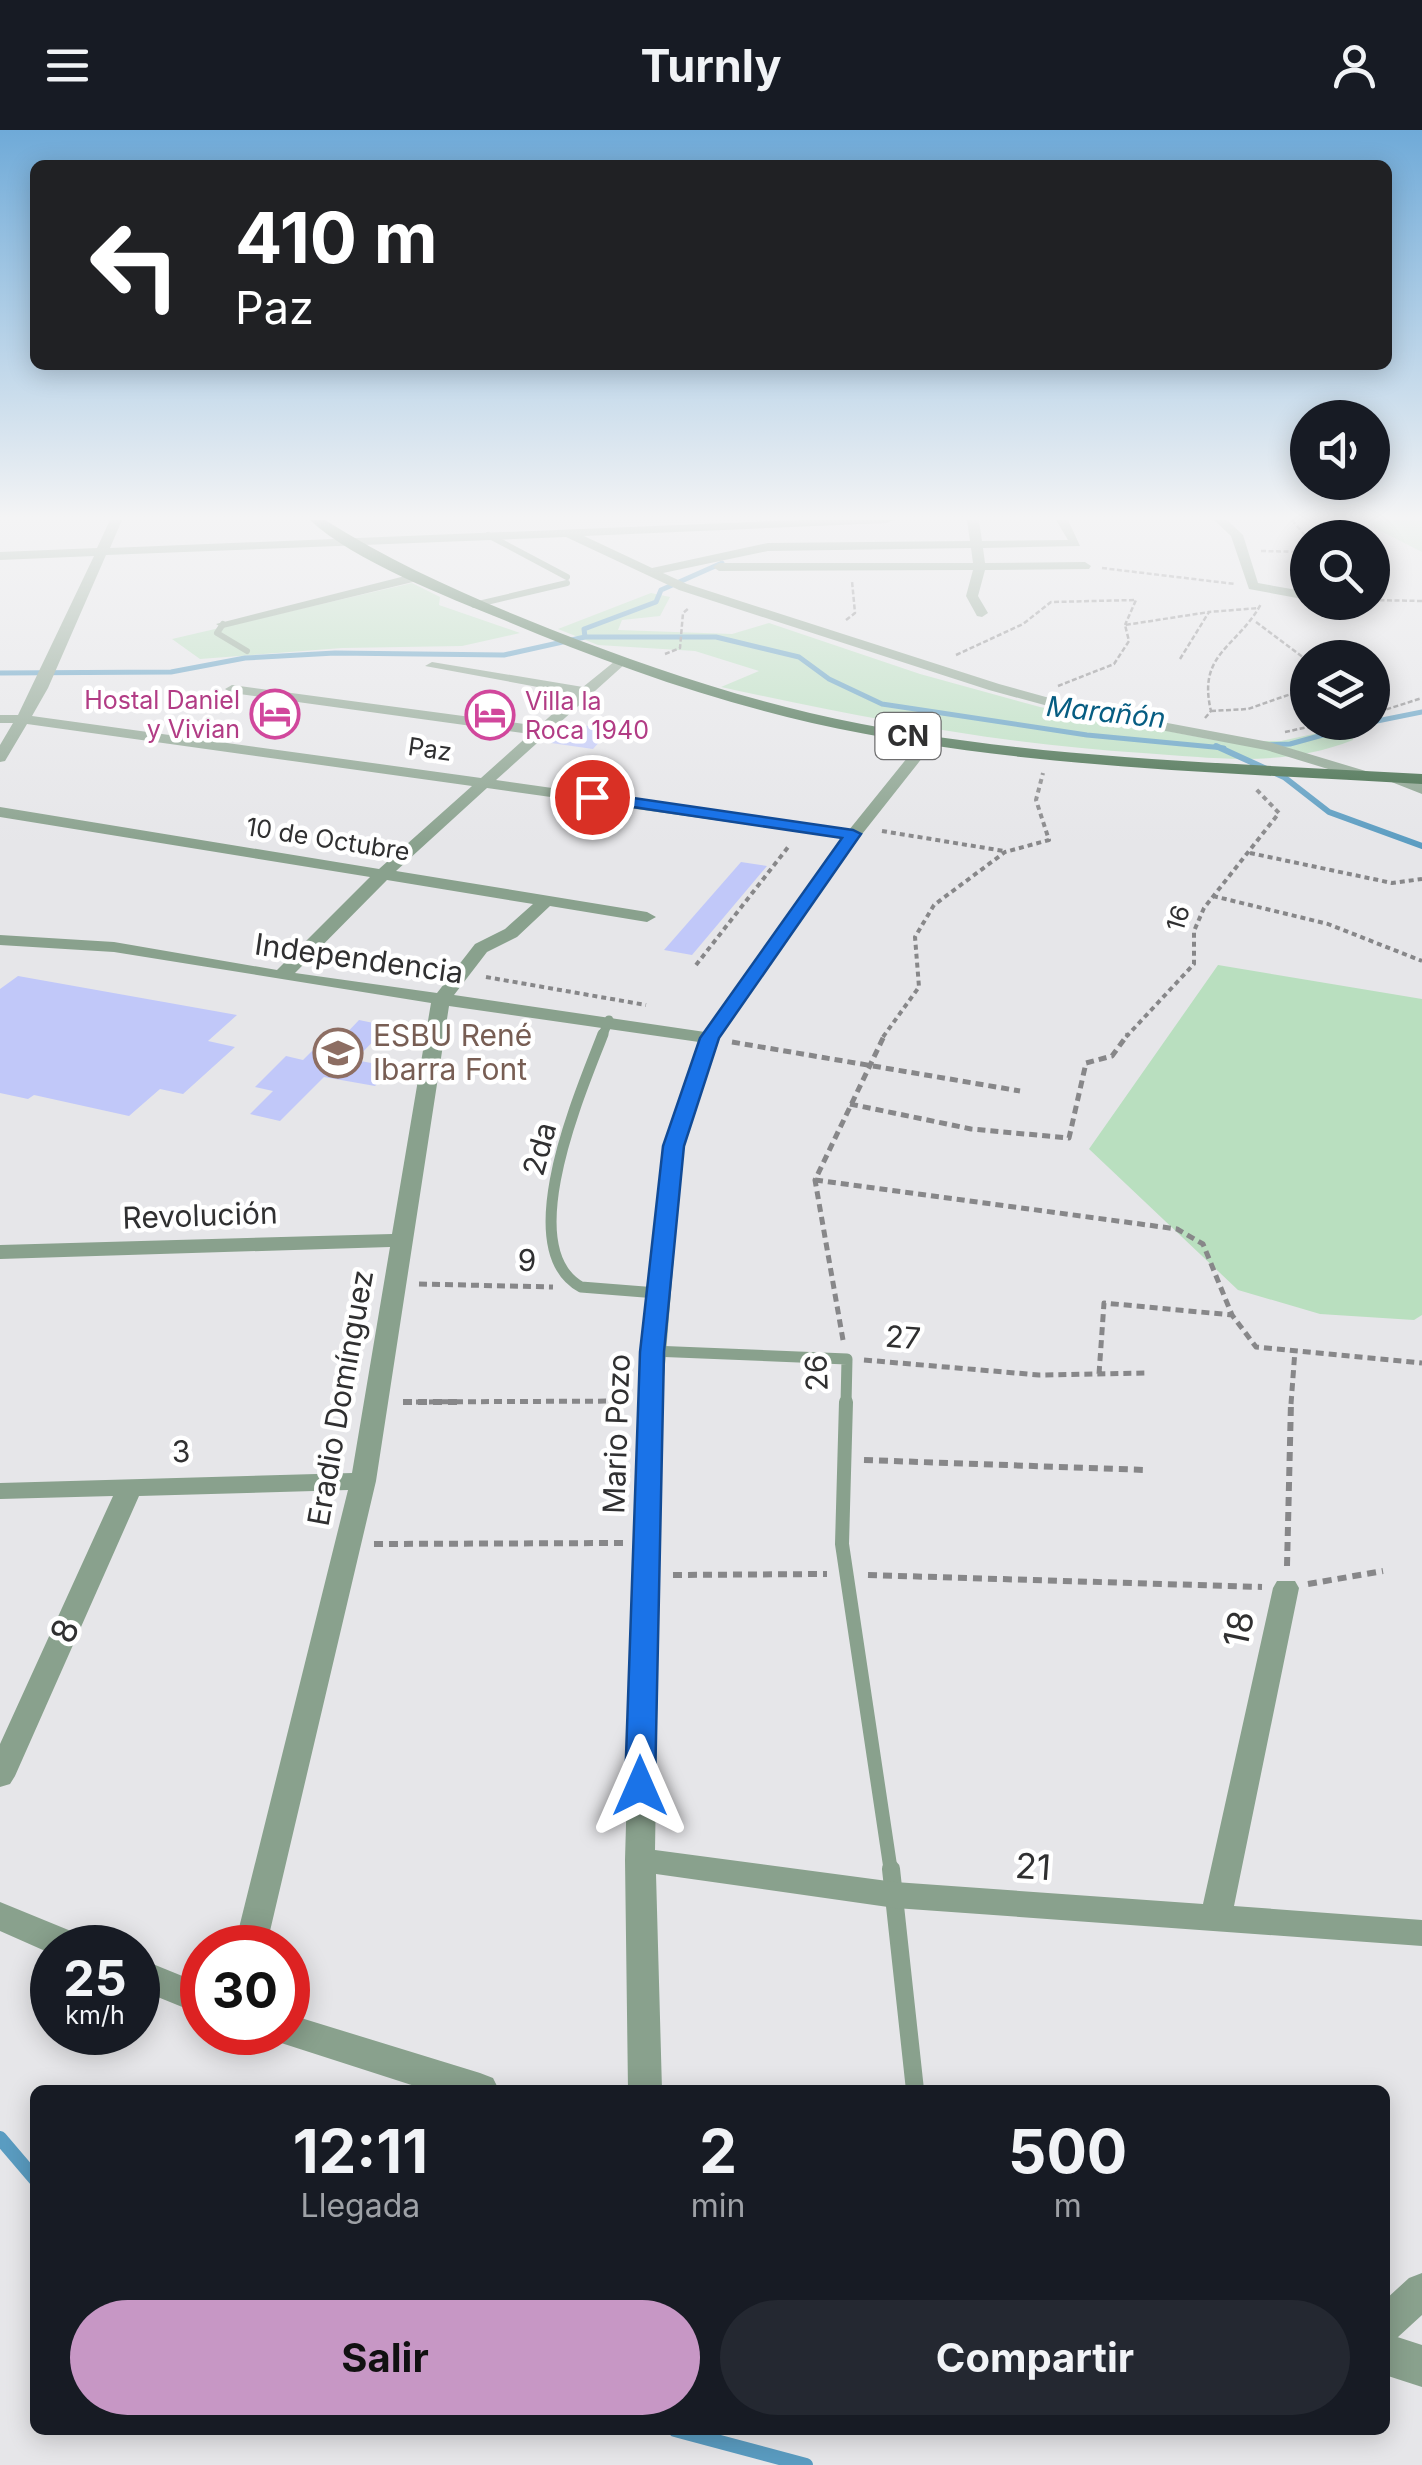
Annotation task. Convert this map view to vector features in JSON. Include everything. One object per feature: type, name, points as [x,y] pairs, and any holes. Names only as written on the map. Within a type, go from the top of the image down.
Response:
[{"type":"main road","name":"CN","points":[[537,629],[620,661],[755,704],[929,740],[1047,755],[1422,779]]},
{"type":"street","points":[[0,758],[25,719],[68,629]]},
{"type":"street","points":[[811,629],[1046,701],[1269,746],[1364,775]]},
{"type":"street","points":[[281,976],[383,874],[620,661]]},
{"type":"street","points":[[432,666],[585,692]]},
{"type":"street","points":[[232,689],[541,731]]},
{"type":"street","name":"Paz","points":[[0,719],[25,719],[804,828],[856,831]]},
{"type":"street","name":"Mario Pozo","points":[[645,2085],[640,1860],[650,1401],[673,1146],[710,1038],[856,831],[929,740]]},
{"type":"street","points":[[1395,777],[1422,789]]},
{"type":"street","name":"10 de Octubre","points":[[0,812],[648,917]]},
{"type":"street","name":"Eradio Domínguez","points":[[256,1925],[364,1481],[441,1000],[481,948],[511,933],[547,900]]},
{"type":"street","name":"Independencia","points":[[0,940],[114,947],[281,976],[609,1020],[710,1038]]},
{"type":"street","name":"Revolución","points":[[0,1252],[402,1240]]},
{"type":"street","name":"3","points":[[0,1491],[364,1481]]},
{"type":"street","name":"8","points":[[0,1776],[131,1485]]},
{"type":"street","name":"18","points":[[1216,1918],[1286,1588]]},
{"type":"street","name":"21","points":[[640,1860],[896,1894],[1422,1934]]},
{"type":"street","points":[[0,1916],[30,1929]]},
{"type":"street","points":[[310,2037],[464,2085]]},
{"type":"street","points":[[1390,2319],[1422,2290]]},
{"type":"street","points":[[1390,2356],[1422,2366]]},
{"type":"lane","points":[[219,629],[217,633],[247,651]]},
{"type":"lane","name":"2da","points":[[581,1287],[567,1275],[550,1221],[556,1167],[609,1020]]},
{"type":"lane","points":[[581,1287],[658,1293]]},
{"type":"lane","name":"27","points":[[652,1352],[846,1359]]},
{"type":"lane","name":"26","points":[[846,1359],[842,1544],[896,1894],[915,2085]]},
{"type":"path","points":[[820,632],[826,629]]},
{"type":"path","points":[[930,667],[1012,629]]},
{"type":"path","points":[[1046,701],[1061,692],[1058,684],[1114,664],[1129,641],[1126,629]]},
{"type":"path","points":[[1180,659],[1199,629]]},
{"type":"path","points":[[1208,704],[1205,676],[1216,654],[1245,629]]},
{"type":"path","points":[[1265,629],[1290,648]]},
{"type":"path","points":[[680,632],[680,648]]},
{"type":"path","points":[[1210,711],[1248,710],[1259,702],[1290,693]]},
{"type":"path","points":[[1390,708],[1422,698]]},
{"type":"path","points":[[1047,755],[1036,800],[1049,840],[1005,852],[934,906],[916,938],[919,987],[878,1044],[815,1180],[1177,1229],[1203,1244],[1232,1315],[1256,1346],[1422,1363]]},
{"type":"path","name":"16","points":[[850,1104],[971,1129],[1069,1138],[1086,1063],[1112,1056],[1141,1016],[1194,964],[1190,936],[1202,906],[1279,813],[1278,806],[1228,769]]},
{"type":"path","points":[[696,965],[804,828]]},
{"type":"path","points":[[856,831],[1005,852]]},
{"type":"path","points":[[1250,852],[1392,883],[1422,879]]},
{"type":"path","points":[[1212,896],[1328,924],[1422,961]]},
{"type":"path","points":[[462,973],[646,1005]]},
{"type":"path","points":[[710,1038],[1020,1091]]},
{"type":"path","name":"26","points":[[815,1180],[846,1359]]},
{"type":"path","name":"9","points":[[395,1283],[581,1287]]},
{"type":"path","points":[[1100,1374],[1104,1303],[1232,1315]]},
{"type":"path","name":"18","points":[[1286,1588],[1290,1520],[1287,1451],[1294,1350]]},
{"type":"path","name":"27","points":[[846,1359],[1038,1375],[1148,1373]]},
{"type":"path","points":[[376,1402],[650,1401]]},
{"type":"path","points":[[844,1459],[1146,1470]]},
{"type":"path","points":[[348,1544],[646,1543]]},
{"type":"path","points":[[645,1575],[846,1574],[1286,1588],[1383,1572]]},
{"type":"green space","points":[[215,629],[508,629],[520,633],[462,646],[342,648],[200,659],[172,639]]},
{"type":"green space","points":[[558,629],[732,634],[749,629],[787,629],[920,674],[1040,707],[1220,741],[1353,740],[1300,755],[1249,759],[1089,749],[983,736],[721,687],[759,671],[695,651],[598,645]]},
{"type":"green space","points":[[1218,965],[1422,999],[1422,1315],[1414,1320],[1320,1314],[1238,1290],[1089,1149]]},
{"type":"building","points":[[565,723],[611,729],[593,749],[544,742]]},
{"type":"building","points":[[741,862],[767,866],[692,955],[664,950]]},
{"type":"building","points":[[18,976],[237,1015],[208,1041],[235,1047],[183,1094],[160,1089],[129,1116],[34,1095],[28,1099],[0,1093],[0,989]]},
{"type":"building","points":[[359,1020],[388,1026],[355,1060],[393,1067],[375,1086],[324,1077],[280,1121],[250,1114],[273,1091],[255,1087],[286,1056],[303,1060],[326,1037],[340,1040]]},
{"type":"waterway","points":[[584,629],[585,637]]},
{"type":"waterway","name":"Marañón","points":[[0,673],[171,672],[245,658],[335,653],[504,655],[585,637]]},
{"type":"waterway","name":"Marañón","points":[[585,637],[716,637],[799,657],[829,679],[882,704],[1087,735],[1219,748]]},
{"type":"waterway","points":[[1390,718],[1422,712]]},
{"type":"waterway","points":[[1267,745],[1305,740]]},
{"type":"waterway","name":"Marañón","points":[[1219,748],[1224,748]]},
{"type":"waterway","name":"Marañón","points":[[1219,748],[1284,777],[1329,812],[1422,846]]},
{"type":"waterway","points":[[0,2138],[30,2173]]},
{"type":"waterway","points":[[694,2435],[806,2465]]},
{"type":"place","name":"Hostal Daniel y Vivian","points":[[275,714]]},
{"type":"place","name":"Villa la Roca 1940","points":[[490,715]]},
{"type":"place","name":"ESBU René Ibarra Font","points":[[338,1053]]},
{"type":"route","points":[[592,797],[853,834],[710,1038],[673,1146],[652,1352],[640,1786]]}]
